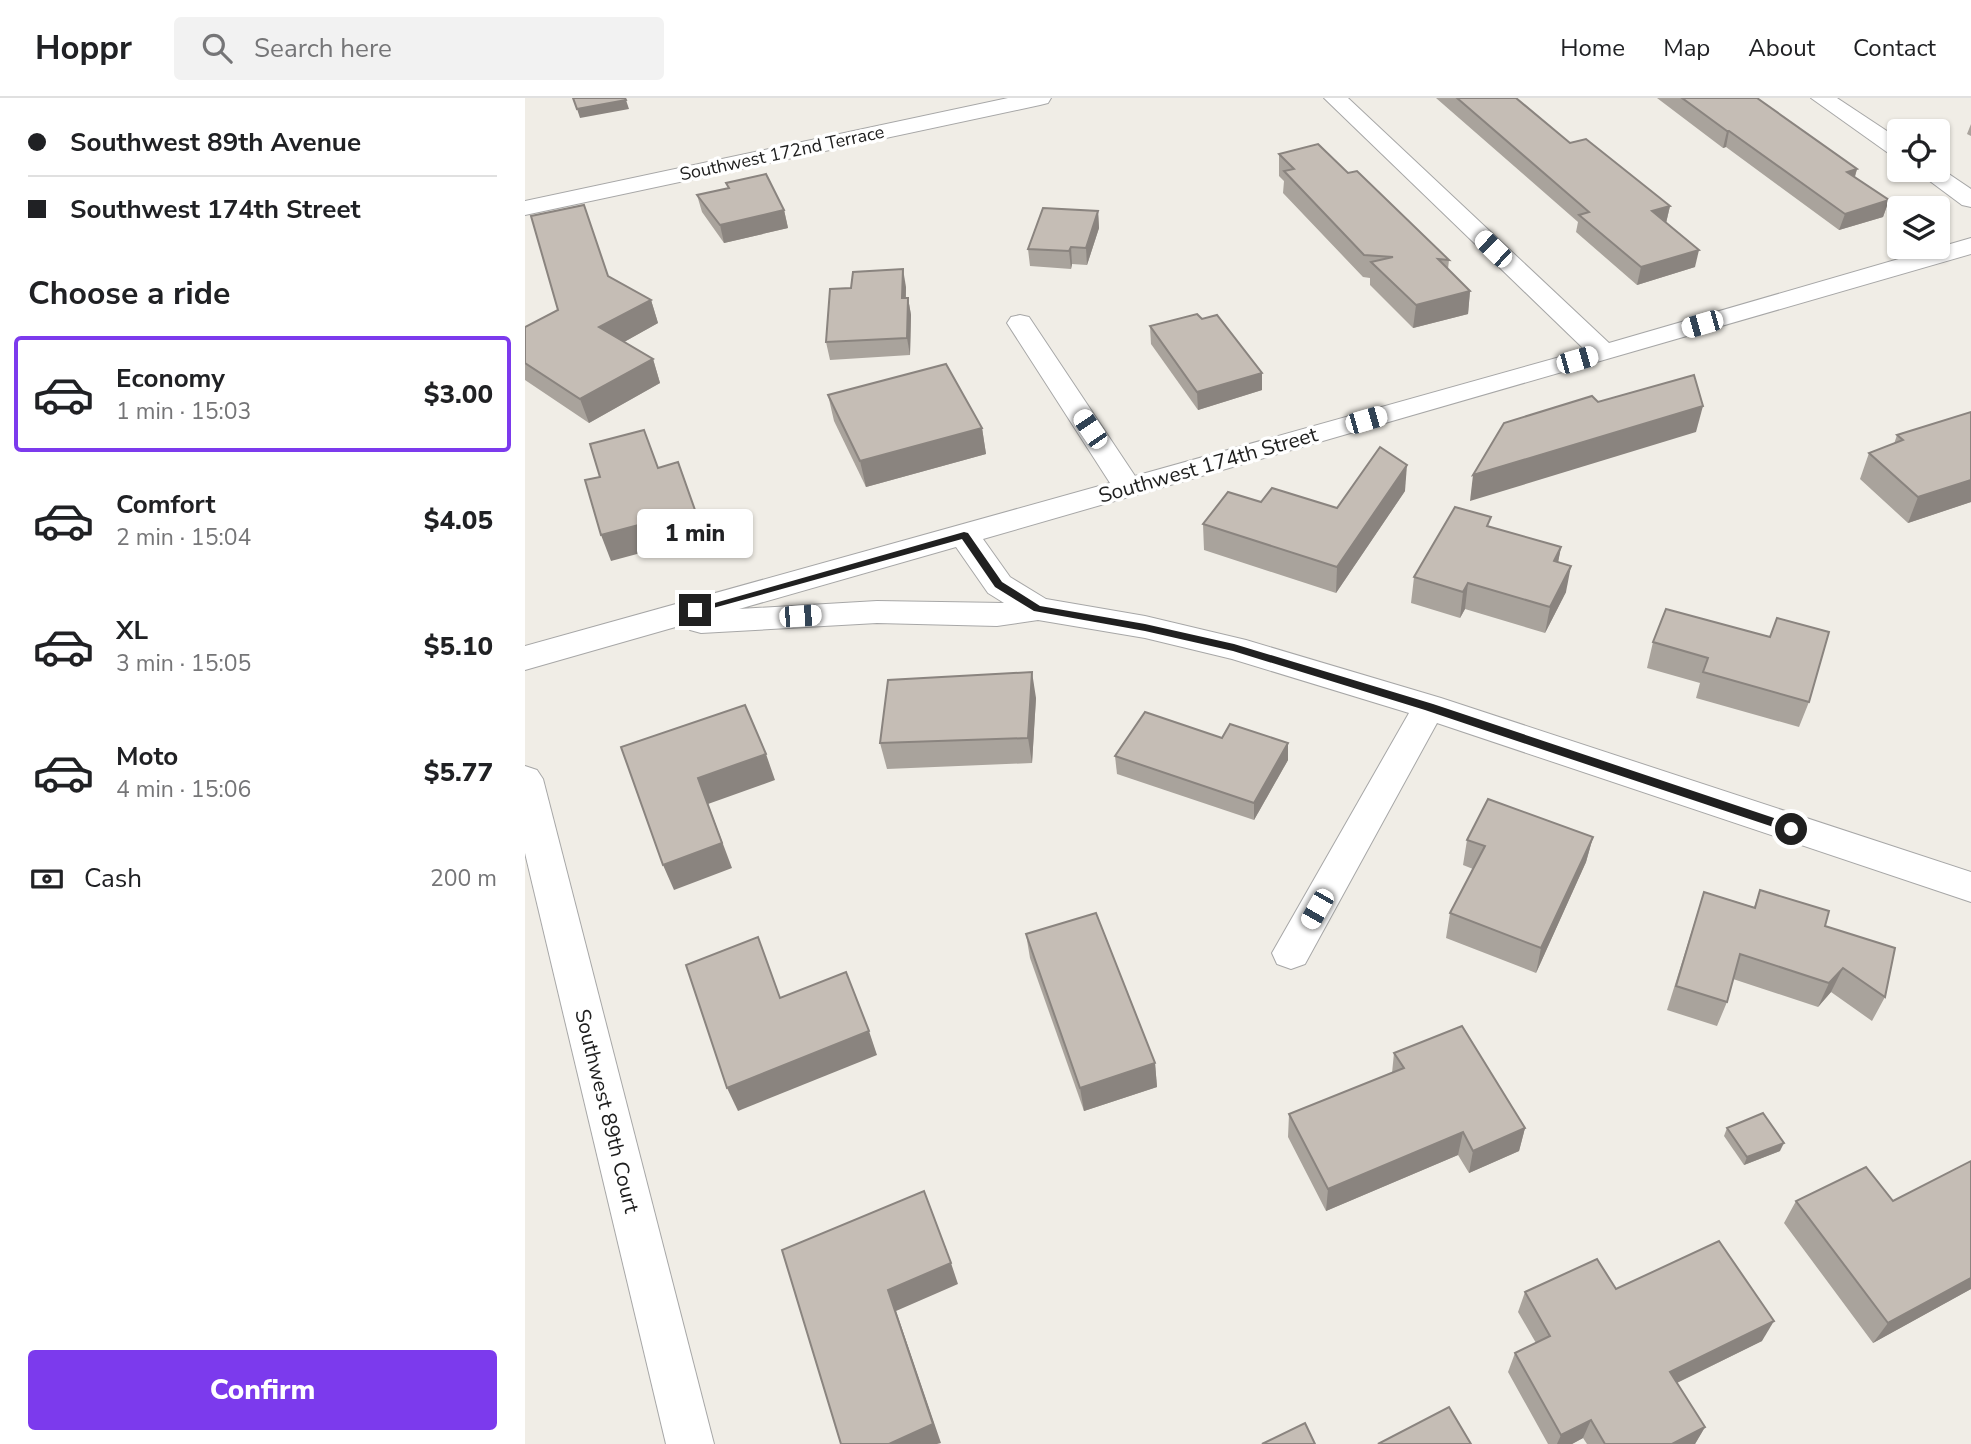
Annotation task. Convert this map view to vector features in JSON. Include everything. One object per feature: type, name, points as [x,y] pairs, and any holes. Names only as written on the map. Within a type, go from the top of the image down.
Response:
[{"type":"street","name":"Southwest 172nd Terrace","points":[[525,208],[1040,98]]},
{"type":"street","points":[[1335,98],[1604,353]]},
{"type":"street","points":[[1822,98],[1887,142]]},
{"type":"street","points":[[1945,182],[1971,200]]},
{"type":"street","name":"Southwest 174th Street","points":[[525,658],[1604,353],[1971,246]]},
{"type":"street","points":[[1020,323],[1128,488]]},
{"type":"street","points":[[964,535],[999,585],[1038,609]]},
{"type":"street","points":[[641,625],[877,612],[997,615],[1038,609],[1145,627],[1234,648],[1429,707],[1971,887]]},
{"type":"street","points":[[1291,953],[1429,707]]},
{"type":"street","name":"Southwest 89th Court","points":[[525,779],[689,1444]]},
{"type":"building","points":[[573,98],[625,98],[626,100],[577,109]]},
{"type":"building","points":[[1457,98],[1516,98],[1570,143],[1586,139],[1670,206],[1652,211],[1699,250],[1641,267],[1579,215],[1589,212]]},
{"type":"building","points":[[1682,98],[1757,98],[1857,169],[1847,172],[1887,201],[1845,214]]},
{"type":"building","points":[[1318,144],[1348,173],[1357,171],[1449,260],[1438,259],[1470,291],[1416,305],[1371,262],[1393,257],[1364,255],[1284,171],[1294,169],[1279,154]]},
{"type":"building","points":[[766,174],[784,210],[720,225],[697,195],[729,188],[726,183]]},
{"type":"building","points":[[584,205],[608,276],[651,300],[599,327],[653,359],[580,399],[525,363],[525,327],[558,310],[531,216]]},
{"type":"building","points":[[1043,208],[1098,211],[1086,248],[1071,247],[1069,251],[1028,249]]},
{"type":"building","points":[[903,269],[902,298],[908,298],[907,338],[826,342],[830,289],[851,288],[853,272]]},
{"type":"building","points":[[1197,314],[1202,319],[1217,315],[1262,373],[1197,392],[1150,326]]},
{"type":"building","points":[[946,364],[982,428],[860,461],[828,395]]},
{"type":"building","points":[[1694,375],[1703,406],[1473,475],[1504,423],[1592,396],[1598,402]]},
{"type":"building","points":[[1971,412],[1971,480],[1918,497],[1869,453],[1903,440],[1897,435]]},
{"type":"building","points":[[644,430],[658,468],[678,462],[695,510],[601,535],[585,480],[600,477],[590,444]]},
{"type":"building","points":[[1380,447],[1407,465],[1337,567],[1203,524],[1228,492],[1261,502],[1272,488],[1337,508]]},
{"type":"building","points":[[1455,507],[1491,517],[1487,526],[1561,547],[1554,561],[1571,566],[1550,607],[1468,583],[1463,592],[1414,577]]},
{"type":"building","points":[[1666,609],[1770,637],[1777,618],[1829,632],[1809,702],[1703,672],[1708,658],[1653,642]]},
{"type":"building","points":[[1032,672],[1028,738],[880,743],[888,680]]},
{"type":"building","points":[[745,705],[766,754],[698,778],[722,843],[663,865],[621,747]]},
{"type":"building","points":[[1145,712],[1222,738],[1230,724],[1288,743],[1254,803],[1115,756]]},
{"type":"building","points":[[1488,799],[1593,837],[1541,948],[1450,913],[1485,846],[1467,840]]},
{"type":"building","points":[[1760,890],[1829,911],[1825,926],[1895,948],[1885,997],[1843,968],[1829,983],[1740,954],[1727,1002],[1676,986],[1704,892],[1755,908]]},
{"type":"building","points":[[1096,913],[1155,1063],[1080,1088],[1026,934]]},
{"type":"building","points":[[758,937],[780,998],[846,972],[869,1031],[727,1088],[686,965]]},
{"type":"building","points":[[1462,1026],[1525,1128],[1473,1151],[1463,1132],[1328,1189],[1289,1114],[1404,1068],[1394,1053]]},
{"type":"building","points":[[1763,1113],[1784,1143],[1747,1157],[1727,1128]]},
{"type":"building","points":[[1971,1161],[1971,1278],[1888,1323],[1796,1201],[1866,1167],[1893,1201]]},
{"type":"building","points":[[924,1191],[951,1263],[888,1290],[933,1424],[889,1444],[841,1444],[782,1250]]},
{"type":"building","points":[[1719,1241],[1774,1321],[1670,1372],[1705,1427],[1672,1444],[1605,1444],[1591,1420],[1561,1435],[1515,1353],[1550,1336],[1525,1292],[1597,1259],[1616,1289]]},
{"type":"building","points":[[1449,1407],[1471,1444],[1378,1444]]},
{"type":"building","points":[[1305,1423],[1315,1444],[1262,1444]]},
{"type":"route","points":[[695,610],[964,535],[999,585],[1038,609],[1145,627],[1234,648],[1429,707],[1791,829]]}]
